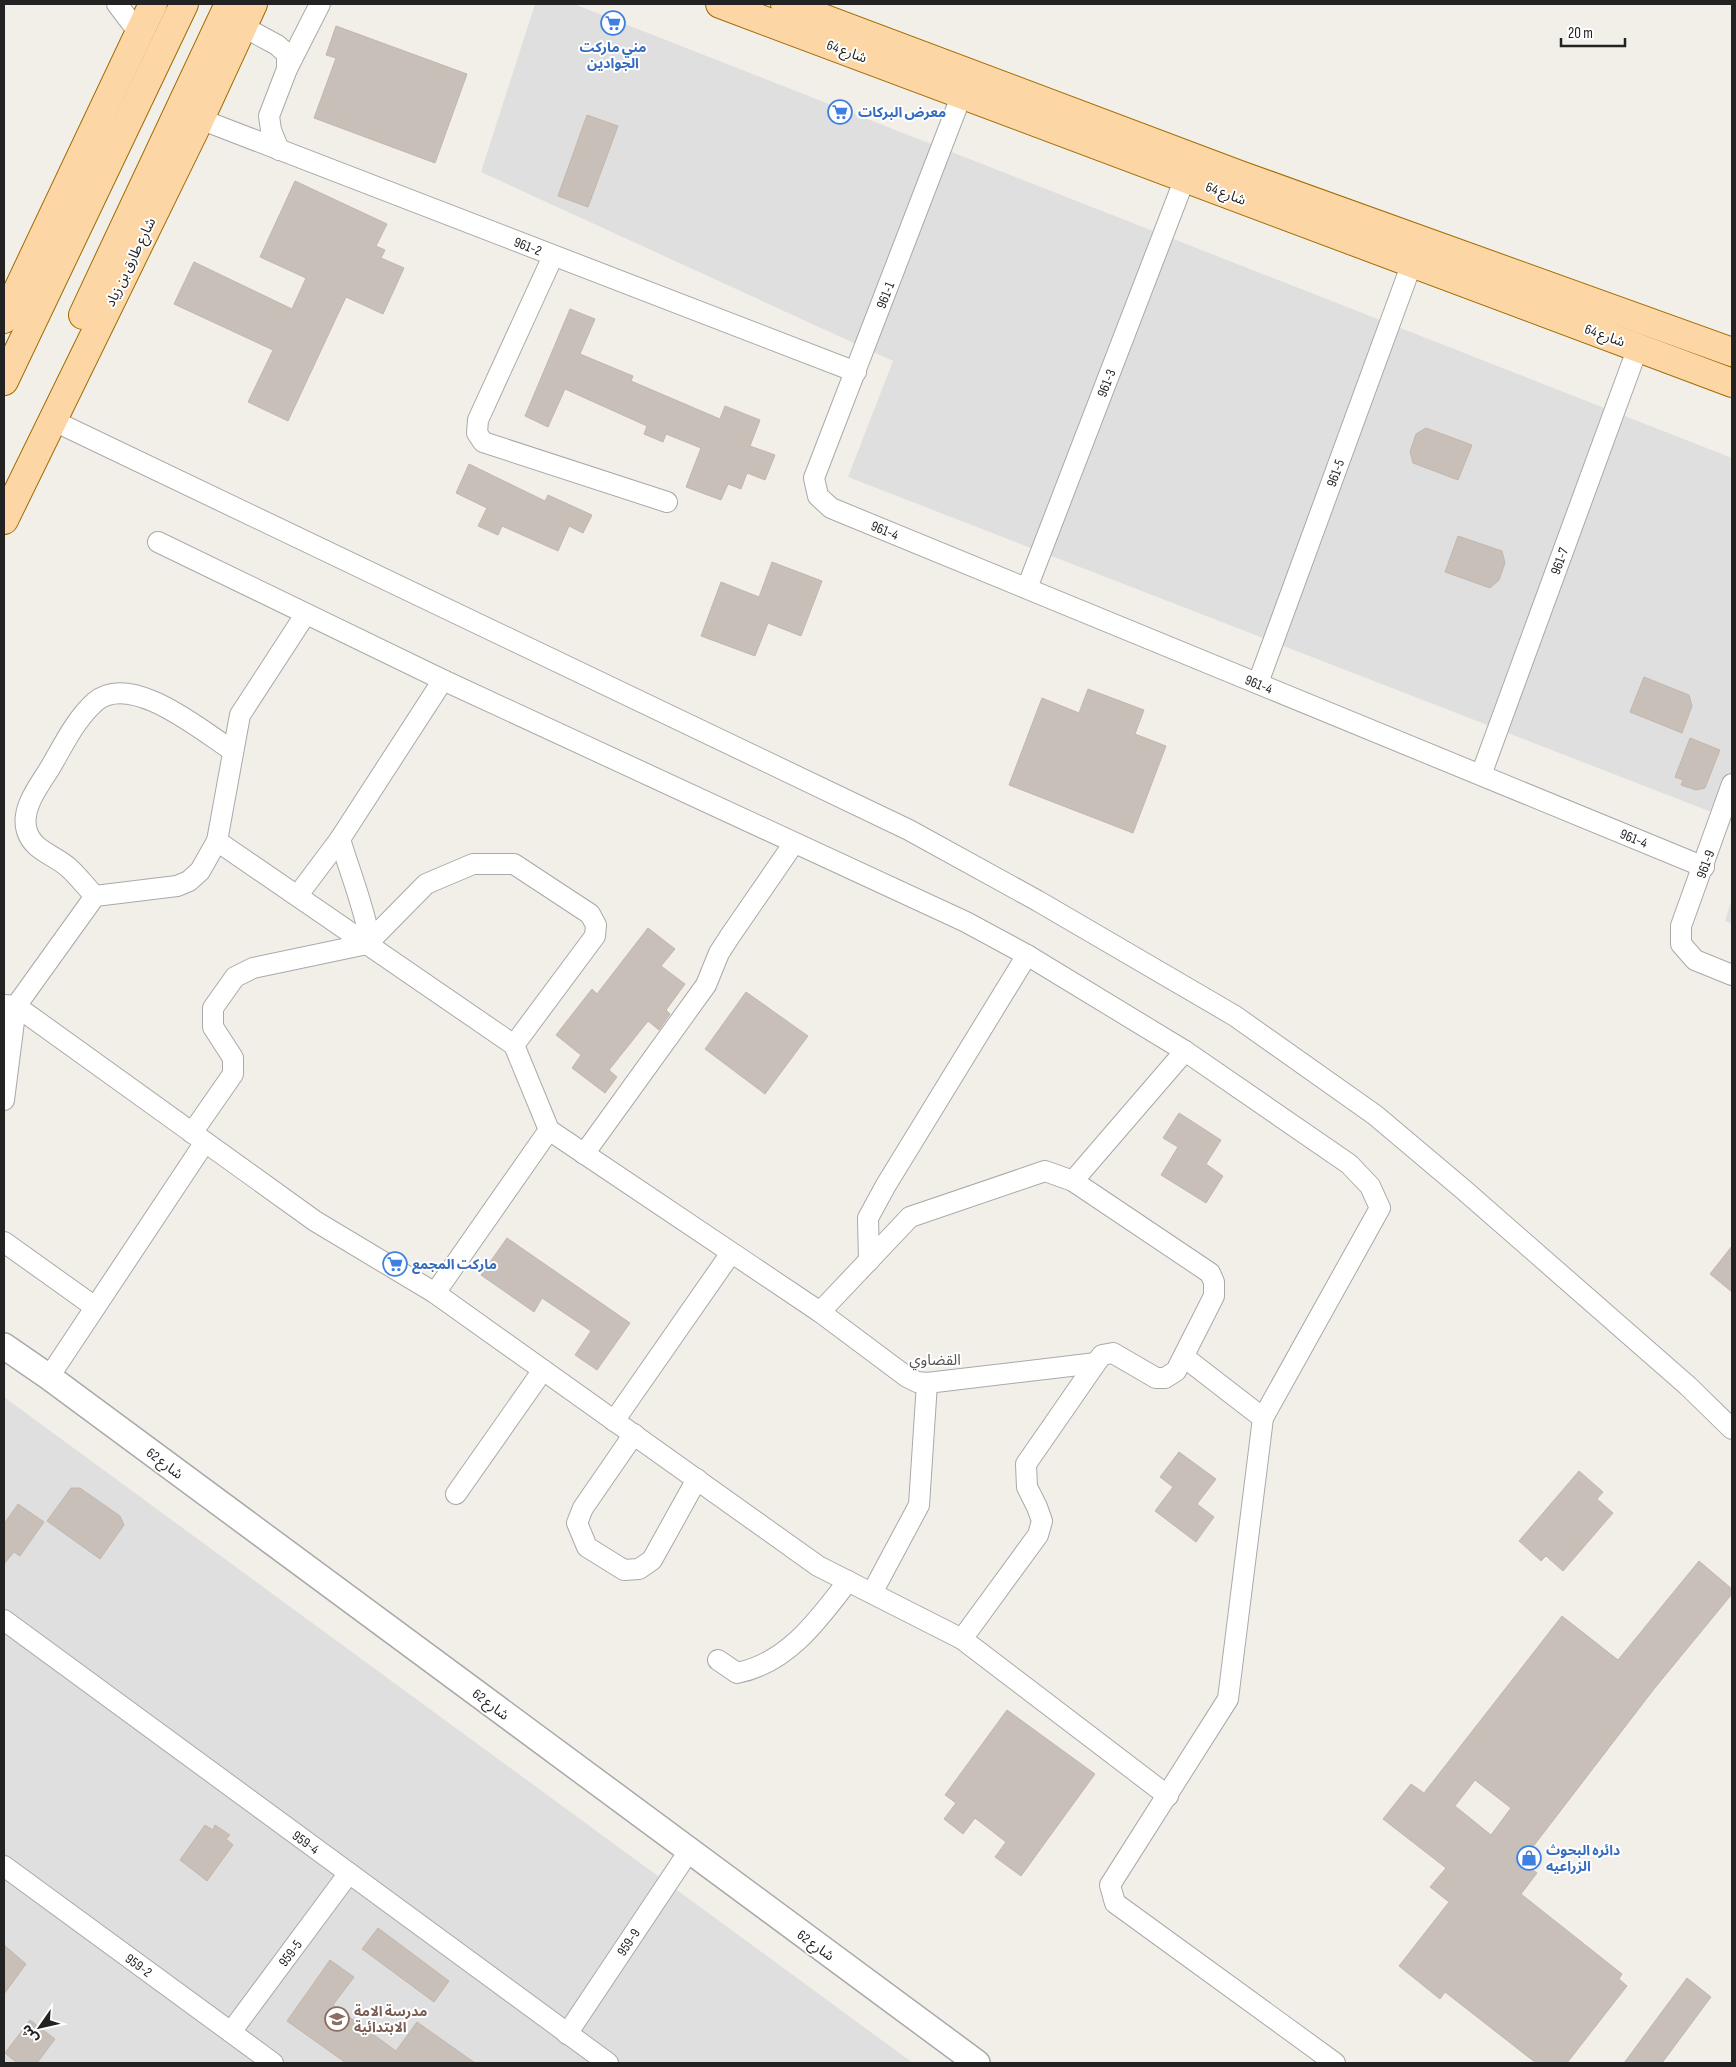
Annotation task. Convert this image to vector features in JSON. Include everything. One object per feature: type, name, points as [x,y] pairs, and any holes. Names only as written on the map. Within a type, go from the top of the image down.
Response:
[{"type":"main road","points":[[4,319],[10,287],[153,4]]},
{"type":"main road","points":[[4,382],[184,4]]},
{"type":"main road","name":"شارع 64","points":[[720,4],[1732,383]]},
{"type":"main road","name":"شارع 64","points":[[785,4],[1240,175],[1732,352]]},
{"type":"main road","points":[[4,484],[242,11]]},
{"type":"main road","name":"شارع طارق بن زياد","points":[[4,520],[200,120],[242,11]]},
{"type":"street","points":[[117,4],[139,33]]},
{"type":"street","points":[[279,150],[271,130],[269,116],[287,69],[320,4]]},
{"type":"street","points":[[242,11],[287,54],[287,69]]},
{"type":"street","name":"961-1","points":[[818,496],[814,478],[962,94]]},
{"type":"street","name":"961-2","points":[[200,120],[856,372]]},
{"type":"street","name":"961-3","points":[[1027,588],[1185,178]]},
{"type":"street","points":[[553,256],[478,420],[477,433],[483,442],[667,502]]},
{"type":"street","name":"961-5","points":[[1258,684],[1412,263]]},
{"type":"street","name":"961-7","points":[[1480,774],[1638,347]]},
{"type":"street","points":[[52,420],[909,830],[1038,901],[1235,1016],[1375,1115],[1464,1190],[1666,1367],[1732,1429]]},
{"type":"street","name":"961-4","points":[[818,496],[831,508],[1704,867]]},
{"type":"street","points":[[158,542],[305,615],[443,680],[966,922],[1027,955],[1185,1051],[1349,1164],[1370,1186],[1380,1208],[1263,1418],[1228,1699],[1110,1885],[1115,1902],[1336,2063]]},
{"type":"street","points":[[4,1100],[10,1005],[95,896],[177,886],[189,881],[200,871],[217,841],[240,715],[305,615]]},
{"type":"street","points":[[298,895],[340,839],[443,680]]},
{"type":"street","points":[[95,896],[68,866],[38,848],[27,832],[26,824],[29,802],[72,730],[95,702],[107,695],[120,692],[157,702],[233,751]]},
{"type":"street","name":"961-9","points":[[1732,784],[1682,926],[1681,944],[1694,960],[1732,974]]},
{"type":"street","points":[[340,839],[356,892],[365,912],[369,943]]},
{"type":"street","points":[[217,841],[369,943],[514,1045],[549,1130],[820,1312],[907,1377],[917,1382],[927,1383],[1096,1363]]},
{"type":"street","points":[[584,1154],[706,985],[720,953],[730,936],[794,843]]},
{"type":"street","points":[[49,1377],[96,1307],[199,1137],[233,1074],[233,1058],[213,1027],[213,1008],[236,977],[253,968],[369,943],[426,884],[474,864],[514,864],[590,914],[596,925],[595,936],[514,1045]]},
{"type":"street","points":[[869,1261],[868,1218],[886,1185],[1027,955]]},
{"type":"street","points":[[10,1005],[199,1137],[315,1221],[435,1293],[818,1566],[962,1639],[1168,1796]]},
{"type":"street","points":[[1073,1181],[1185,1051]]},
{"type":"street","points":[[435,1293],[549,1130]]},
{"type":"street","points":[[820,1312],[910,1217],[1046,1171],[1073,1181],[1210,1273],[1214,1282],[1214,1296],[1184,1357],[1176,1371],[1166,1378],[1156,1378],[1113,1353],[1102,1355],[1096,1363],[1026,1464],[1027,1487],[1042,1521],[1038,1535],[962,1639]]},
{"type":"street","points":[[4,1242],[96,1307]]},
{"type":"street","points":[[614,1420],[731,1253]]},
{"type":"street","name":"شارع 62","points":[[4,1346],[49,1377],[977,2063]]},
{"type":"street","points":[[1184,1357],[1263,1418]]},
{"type":"street","points":[[456,1494],[543,1370]]},
{"type":"street","points":[[872,1593],[919,1505],[927,1383]]},
{"type":"street","points":[[634,1434],[583,1508],[578,1523],[587,1547],[624,1570],[639,1569],[652,1560],[697,1479]]},
{"type":"street","points":[[718,1660],[738,1673],[754,1670],[777,1657],[812,1628],[848,1581]]},
{"type":"street","name":"959-4","points":[[4,1620],[608,2063]]},
{"type":"street","name":"959-9","points":[[567,2034],[689,1851]]},
{"type":"street","name":"959-2","points":[[4,1866],[273,2063]]},
{"type":"street","name":"959-5","points":[[231,2032],[349,1873]]},
{"type":"shaded area","points":[[535,4],[574,4],[1732,458],[1732,820],[848,477],[893,361],[481,172]]},
{"type":"shaded area","points":[[1732,898],[1732,924],[1725,921]]},
{"type":"shaded area","points":[[4,1397],[913,2063],[4,2063]]},
{"type":"building","points":[[336,26],[467,74],[435,163],[314,118],[336,58],[326,55]]},
{"type":"building","points":[[587,115],[618,126],[588,207],[558,196]]},
{"type":"building","points":[[295,181],[387,224],[376,246],[385,250],[381,258],[404,268],[383,314],[346,297],[288,421],[248,402],[273,350],[174,304],[194,262],[292,309],[306,278],[260,257]]},
{"type":"building","points":[[570,309],[595,319],[580,354],[633,376],[631,381],[720,419],[725,406],[760,420],[750,446],[775,455],[765,480],[747,473],[741,489],[728,484],[721,500],[686,487],[701,448],[666,434],[663,442],[644,434],[647,426],[565,389],[548,427],[525,416]]},
{"type":"building","points":[[1426,428],[1472,445],[1458,480],[1413,463],[1410,452],[1416,434]]},
{"type":"building","points":[[469,464],[545,501],[548,495],[592,515],[583,533],[569,526],[558,551],[502,526],[498,535],[478,526],[487,508],[456,493]]},
{"type":"building","points":[[1458,536],[1502,551],[1505,563],[1499,580],[1490,588],[1445,572]]},
{"type":"building","points":[[772,562],[822,581],[801,636],[768,623],[755,656],[701,636],[721,582],[759,597]]},
{"type":"building","points":[[1644,677],[1689,695],[1692,706],[1682,733],[1630,712]]},
{"type":"building","points":[[1088,689],[1144,710],[1135,734],[1166,746],[1133,833],[1009,785],[1042,698],[1079,713]]},
{"type":"building","points":[[1690,738],[1720,750],[1705,788],[1696,790],[1681,785],[1683,780],[1675,777]]},
{"type":"building","points":[[648,928],[675,949],[661,966],[685,984],[666,1010],[670,1014],[659,1030],[648,1021],[609,1070],[617,1077],[605,1093],[572,1068],[581,1055],[556,1035],[592,989],[597,994]]},
{"type":"building","points":[[746,992],[808,1036],[765,1094],[705,1049]]},
{"type":"building","points":[[1179,1113],[1221,1140],[1206,1164],[1223,1176],[1206,1203],[1161,1175],[1178,1147],[1163,1138]]},
{"type":"building","points":[[507,1238],[630,1323],[597,1370],[575,1355],[591,1331],[542,1298],[534,1312],[481,1275]]},
{"type":"building","points":[[1732,1246],[1732,1292],[1710,1274]]},
{"type":"building","points":[[1179,1452],[1216,1479],[1197,1504],[1214,1517],[1196,1542],[1155,1511],[1173,1487],[1160,1477]]},
{"type":"building","points":[[1579,1471],[1603,1492],[1597,1499],[1613,1513],[1563,1571],[1546,1556],[1541,1561],[1519,1541]]},
{"type":"building","points":[[71,1488],[80,1488],[120,1516],[124,1525],[100,1559],[47,1521]]},
{"type":"building","points":[[18,1504],[44,1522],[20,1556],[14,1552],[4,1564],[4,1524]]},
{"type":"building","points":[[1699,1561],[1732,1589],[1732,1594],[1654,1689],[1522,1861],[1537,1873],[1521,1894],[1622,1974],[1619,1979],[1627,1986],[1567,2063],[1536,2063],[1445,1992],[1440,1999],[1399,1966],[1449,1902],[1430,1887],[1446,1868],[1383,1819],[1411,1784],[1424,1793],[1562,1616],[1618,1660]],"holes":[[[1475,1780],[1511,1808],[1491,1835],[1455,1806]]]},
{"type":"building","points":[[1007,1710],[1095,1774],[1021,1876],[995,1857],[1006,1842],[975,1818],[963,1834],[944,1819],[956,1803],[945,1795]]},
{"type":"building","points":[[205,1825],[213,1830],[215,1825],[230,1835],[226,1839],[233,1845],[207,1881],[180,1860]]},
{"type":"building","points":[[378,1928],[449,1981],[434,2002],[362,1949]]},
{"type":"building","points":[[4,1945],[26,1964],[4,1994]]},
{"type":"building","points":[[330,1960],[354,1977],[333,2005],[396,2051],[417,2022],[475,2063],[346,2063],[287,2021]]},
{"type":"building","points":[[1687,1978],[1711,1997],[1662,2063],[1624,2063]]},
{"type":"building","points":[[30,2020],[55,2039],[37,2063],[17,2063],[5,2053]]},
{"type":"place","name":"مني ماركت الجوادين","points":[[613,23]]},
{"type":"place","name":"معرض البركات","points":[[840,112]]},
{"type":"place","name":"ماركت المجمع","points":[[395,1264]]},
{"type":"place","name":"دائره البحوث الزراعيه","points":[[1529,1858]]},
{"type":"place","name":"مدرسة الامة الابتدائية","points":[[337,2019]]},
{"type":"district","name":"القضاوي","points":[[935,1360]]}]
